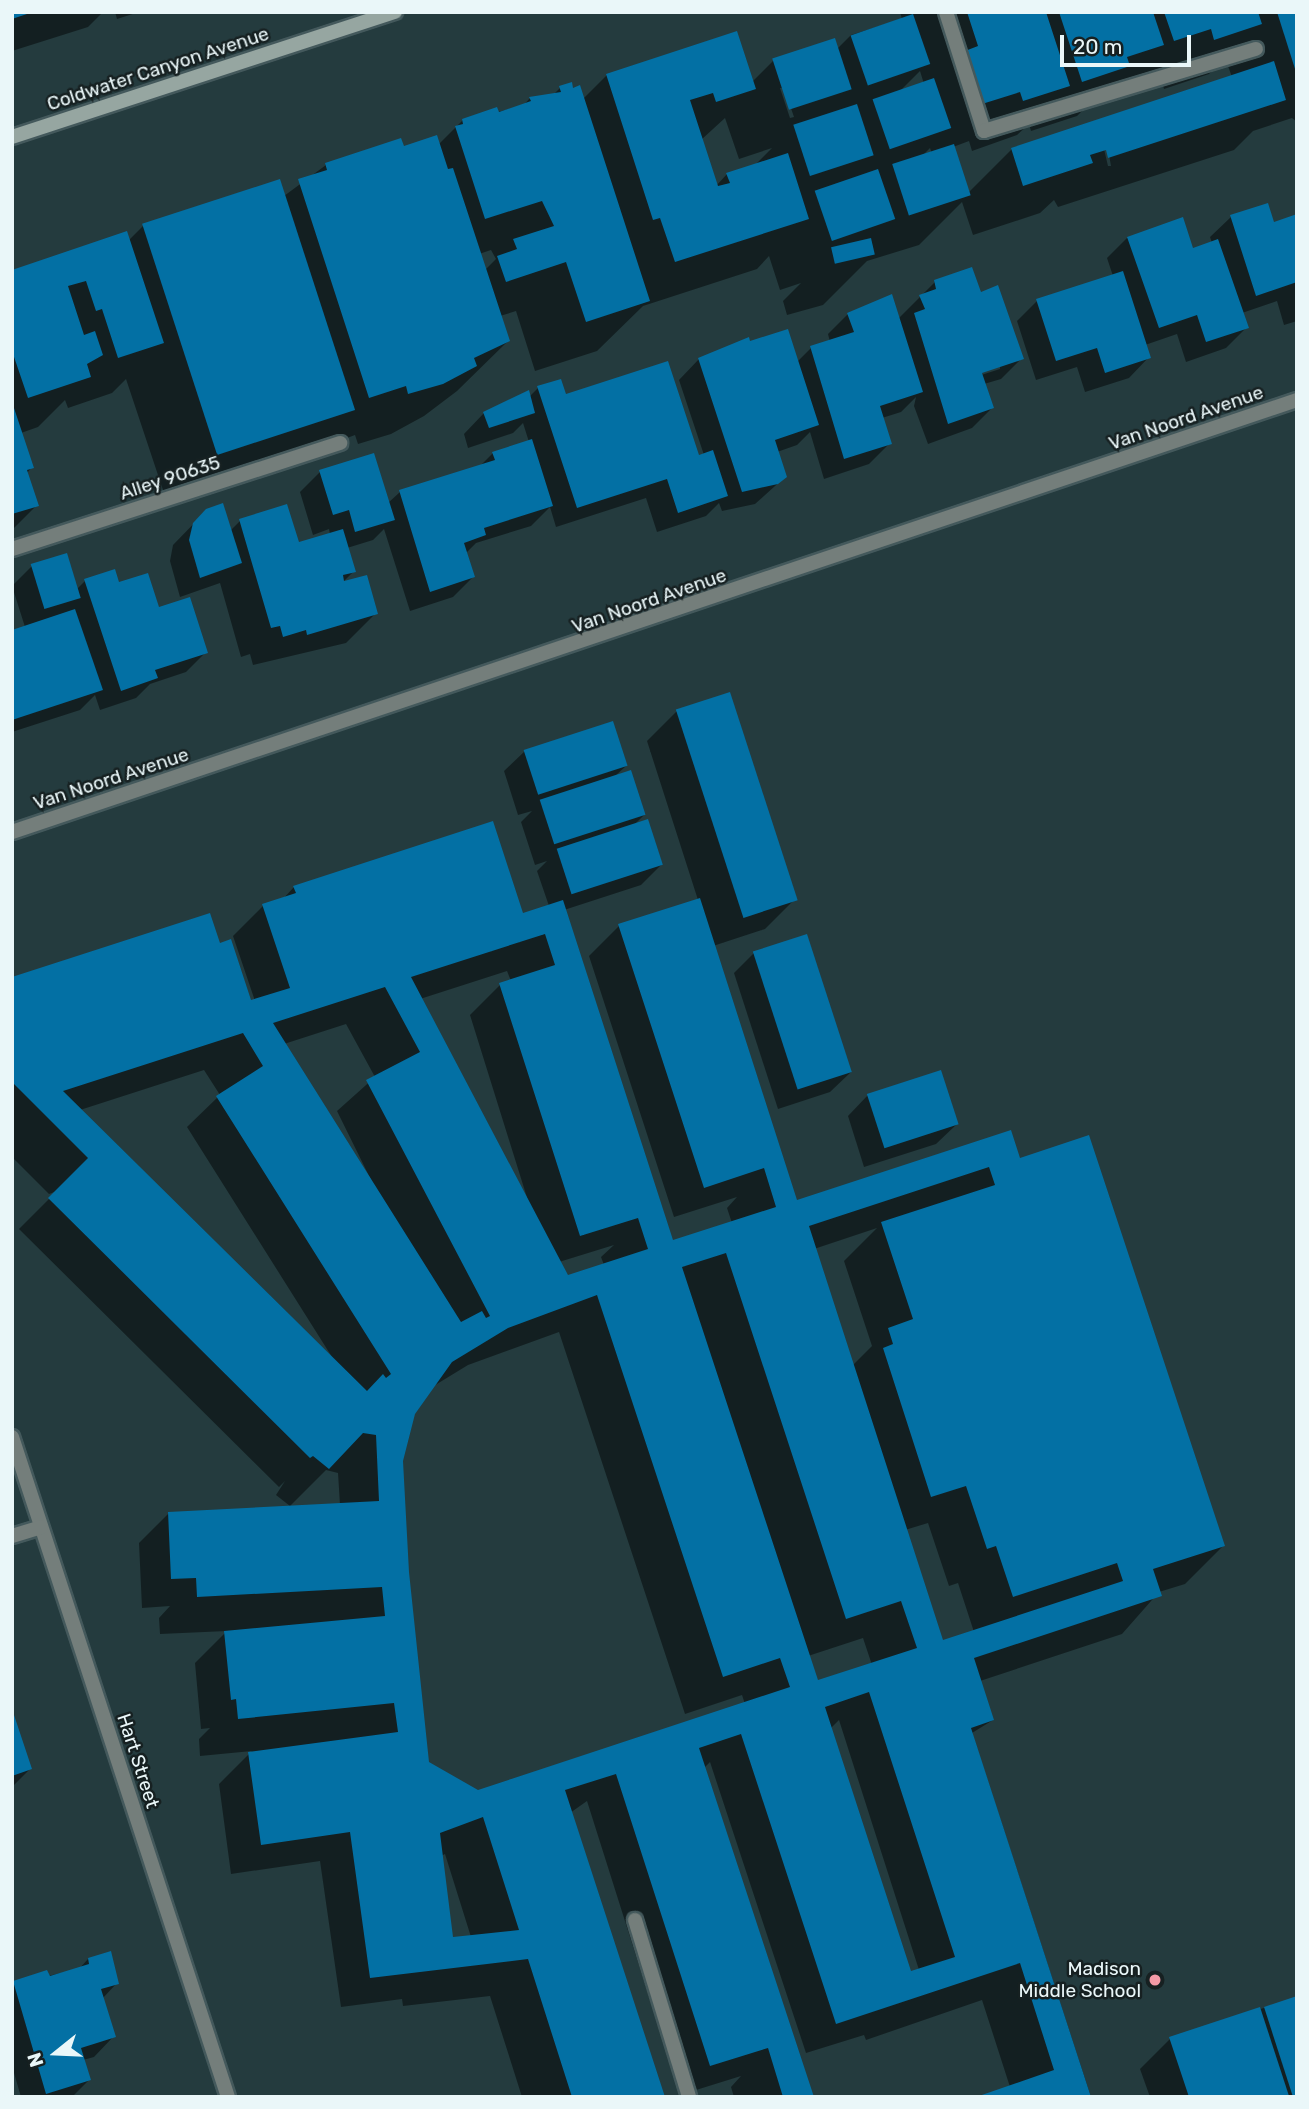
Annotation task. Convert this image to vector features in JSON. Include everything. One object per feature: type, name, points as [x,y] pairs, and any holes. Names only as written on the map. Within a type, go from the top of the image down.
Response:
[{"type":"main road","name":"Coldwater Canyon Avenue","points":[[12,137],[395,12]]},
{"type":"street","points":[[946,12],[984,131],[1256,49]]},
{"type":"street","name":"Van Noord Avenue","points":[[12,832],[1297,400]]},
{"type":"street","name":"Alley 90635","points":[[12,549],[340,443]]},
{"type":"street","name":"Hart Street","points":[[12,1437],[228,2097]]},
{"type":"street","points":[[12,1536],[41,1527]]},
{"type":"street","points":[[635,1920],[689,2097]]},
{"type":"building","points":[[12,12],[26,12],[27,14],[12,19]]},
{"type":"building","points":[[967,12],[1046,12],[1070,86],[1023,101],[1020,92],[982,104],[965,51],[978,46]]},
{"type":"building","points":[[1059,12],[1153,12],[1164,45],[1127,57],[1130,66],[1082,82]]},
{"type":"building","points":[[1164,12],[1258,12],[1262,24],[1214,40],[1211,29],[1174,41]]},
{"type":"building","points":[[1277,12],[1297,12],[1297,72],[1296,72]]},
{"type":"building","points":[[913,14],[930,64],[868,86],[851,35]]},
{"type":"building","points":[[737,31],[756,89],[716,102],[713,93],[690,100],[718,186],[730,183],[726,173],[788,153],[809,219],[675,262],[660,218],[653,220],[606,74]]},
{"type":"building","points":[[835,38],[852,89],[789,110],[772,58]]},
{"type":"building","points":[[1274,61],[1286,100],[1108,158],[1106,150],[1090,155],[1093,163],[1023,186],[1011,148]]},
{"type":"building","points":[[934,78],[951,128],[890,149],[873,99]]},
{"type":"building","points":[[572,82],[573,88],[580,85],[650,301],[586,322],[566,262],[506,282],[497,256],[517,249],[513,239],[554,226],[542,201],[485,219],[455,126],[463,124],[462,119],[497,107],[499,112],[531,101],[529,97],[561,92],[559,86]]},
{"type":"building","points":[[857,104],[874,155],[810,176],[793,125]]},
{"type":"building","points":[[437,135],[448,169],[453,168],[510,341],[474,358],[477,366],[443,384],[408,394],[406,386],[369,398],[298,179],[327,170],[325,163],[401,138],[404,146]]},
{"type":"building","points":[[954,144],[971,195],[909,215],[892,164]]},
{"type":"building","points":[[878,169],[895,219],[832,241],[815,191]]},
{"type":"building","points":[[280,179],[355,410],[217,455],[142,224]]},
{"type":"building","points":[[1268,203],[1274,222],[1297,214],[1297,282],[1256,296],[1230,215]]},
{"type":"building","points":[[1183,217],[1193,248],[1218,239],[1249,328],[1206,342],[1197,315],[1159,328],[1127,237]]},
{"type":"building","points":[[127,231],[164,343],[118,358],[102,309],[96,311],[86,281],[68,286],[84,335],[95,331],[103,355],[87,364],[91,377],[28,398],[12,351],[12,270]]},
{"type":"building","points":[[871,238],[875,255],[835,264],[831,247]]},
{"type":"building","points":[[972,267],[981,292],[998,285],[1024,359],[982,373],[994,408],[948,424],[914,313],[925,309],[919,295],[936,289],[934,280]]},
{"type":"building","points":[[1123,271],[1151,358],[1105,373],[1097,348],[1056,361],[1036,299]]},
{"type":"building","points":[[892,294],[923,392],[880,406],[892,444],[844,459],[810,346],[854,332],[847,313]]},
{"type":"building","points":[[788,329],[819,425],[775,440],[787,477],[778,484],[742,492],[698,358],[749,337],[750,341]]},
{"type":"building","points":[[668,361],[699,455],[713,450],[728,496],[678,513],[667,479],[577,508],[537,386],[561,379],[566,394]]},
{"type":"building","points":[[529,390],[535,413],[489,428],[483,412]]},
{"type":"building","points":[[12,402],[34,468],[27,470],[39,506],[12,514]]},
{"type":"building","points":[[532,439],[553,506],[484,528],[486,535],[464,543],[475,577],[430,592],[399,490],[495,460],[492,452]]},
{"type":"building","points":[[374,453],[395,520],[355,532],[349,510],[333,515],[319,470]]},
{"type":"building","points":[[223,503],[242,563],[200,578],[189,540],[193,523],[206,509]]},
{"type":"building","points":[[287,504],[299,542],[343,529],[356,572],[343,575],[344,581],[367,575],[378,614],[307,635],[306,630],[283,637],[280,626],[271,628],[239,519]]},
{"type":"building","points":[[67,553],[81,598],[44,609],[31,564]]},
{"type":"building","points":[[115,569],[119,582],[148,573],[159,607],[190,597],[208,653],[155,670],[158,678],[121,691],[84,579]]},
{"type":"building","points":[[75,609],[103,690],[12,720],[12,630]]},
{"type":"building","points":[[730,692],[798,900],[743,918],[676,710]]},
{"type":"building","points":[[613,721],[628,766],[538,795],[524,750]]},
{"type":"building","points":[[631,770],[646,815],[554,844],[540,800]]},
{"type":"building","points":[[648,819],[663,865],[572,894],[557,849]]},
{"type":"building","points":[[493,821],[523,913],[563,900],[673,1240],[776,1207],[764,1168],[704,1188],[618,924],[700,898],[797,1200],[1011,1130],[1020,1158],[1089,1135],[1225,1546],[1153,1569],[1162,1596],[974,1658],[994,1720],[971,1728],[1091,2097],[976,2097],[1054,2070],[1020,1963],[836,2024],[741,1734],[699,1748],[814,2097],[783,2097],[768,2048],[710,2066],[616,1774],[565,1790],[665,2097],[572,2097],[528,1959],[370,1978],[350,1832],[261,1845],[248,1752],[398,1732],[394,1703],[238,1719],[236,1699],[231,1700],[224,1631],[385,1616],[382,1587],[197,1597],[196,1578],[171,1579],[168,1512],[379,1501],[376,1435],[363,1433],[329,1469],[313,1456],[310,1458],[48,1198],[88,1158],[13,1083],[12,977],[210,913],[220,943],[231,939],[251,1000],[290,988],[262,904],[296,893],[293,886]],"holes":[[[545,934],[555,965],[499,983],[580,1236],[638,1218],[648,1249],[568,1275],[411,977]],[[385,987],[420,1052],[366,1080],[490,1316],[486,1318],[482,1311],[461,1322],[273,1023]],[[243,1033],[263,1066],[216,1096],[391,1374],[386,1378],[383,1374],[367,1391],[63,1091]],[[989,1167],[995,1185],[881,1222],[913,1319],[888,1328],[893,1344],[883,1348],[931,1497],[966,1486],[987,1549],[996,1546],[1013,1597],[1117,1563],[1123,1581],[943,1640],[809,1226]],[[726,1253],[846,1619],[901,1601],[917,1648],[818,1680],[682,1267]],[[597,1295],[723,1677],[780,1658],[790,1687],[478,1790],[429,1762],[409,1572],[403,1461],[415,1414],[452,1362],[508,1328]],[[869,1692],[955,1957],[911,1971],[825,1707]],[[483,1817],[519,1930],[453,1937],[440,1833]]]},
{"type":"building","points":[[807,934],[852,1072],[798,1090],[753,952]]},
{"type":"building","points":[[941,1070],[959,1124],[884,1148],[867,1094]]},
{"type":"building","points":[[12,1709],[32,1769],[12,1776]]},
{"type":"building","points":[[111,1951],[119,1984],[101,1989],[116,2037],[81,2048],[91,2080],[46,2094],[13,1981],[47,1970],[50,1976],[89,1964],[88,1958]]},
{"type":"building","points":[[1297,1996],[1297,2096],[1293,2097],[1264,2007]]},
{"type":"building","points":[[1260,2007],[1289,2096],[1189,2097],[1169,2037]]},
{"type":"place","name":"Madison Middle School","points":[[1155,1980]]}]
